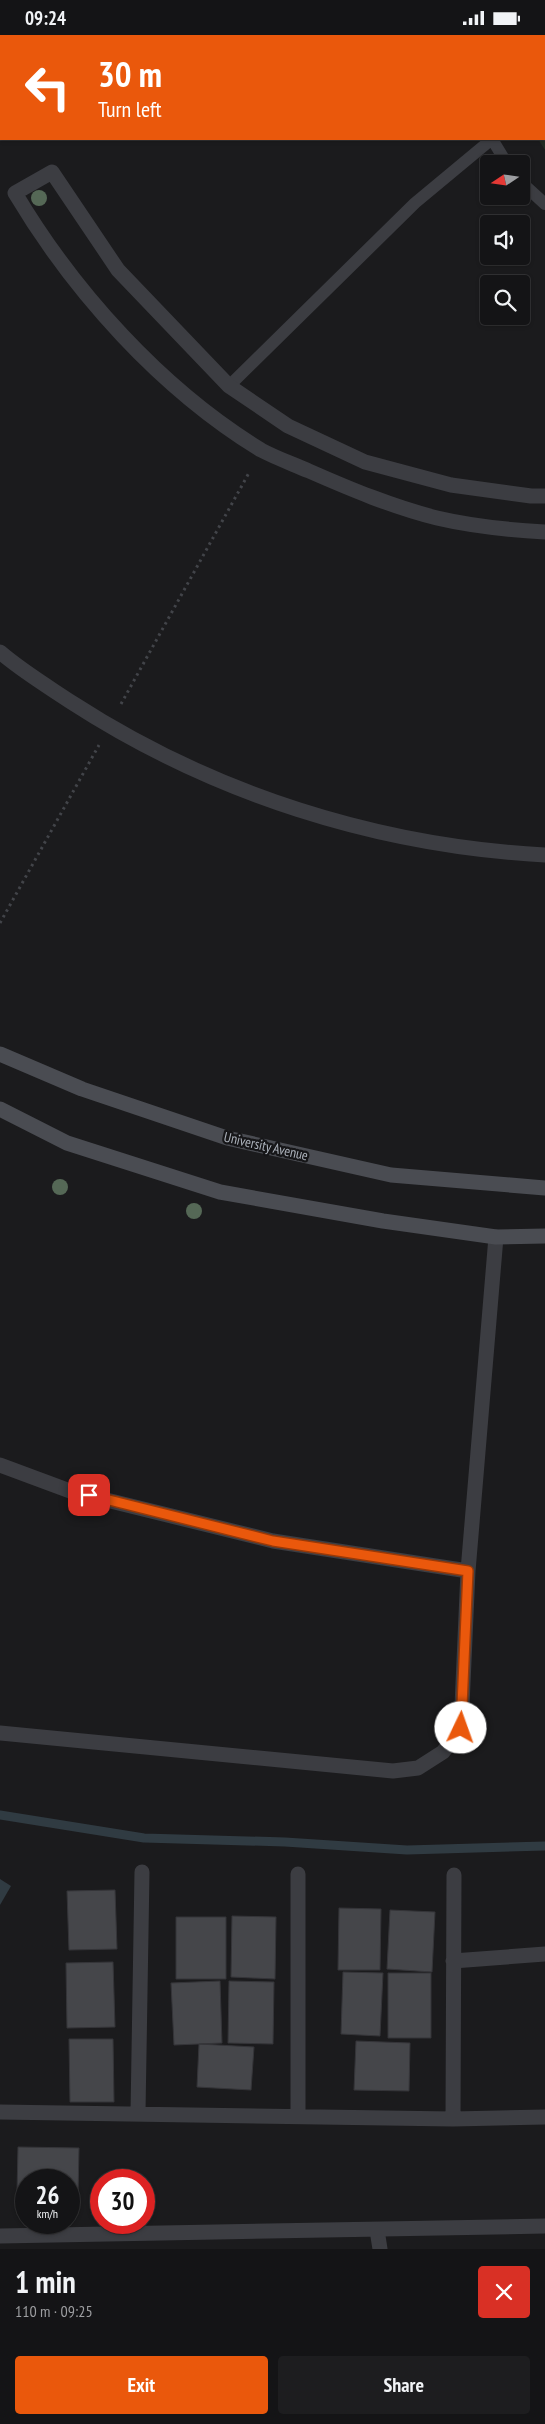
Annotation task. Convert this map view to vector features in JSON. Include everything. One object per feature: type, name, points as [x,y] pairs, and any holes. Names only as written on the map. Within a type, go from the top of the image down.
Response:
[{"type":"street","points":[[545,495],[530,496],[451,485],[365,462],[288,426],[229,386],[118,270],[52,172],[15,193],[43,239],[89,298],[144,358],[201,407],[262,450],[350,489],[437,518],[545,532]]},
{"type":"street","points":[[0,652],[18,667],[109,727],[198,773],[292,809],[389,835],[488,852],[545,855]]},
{"type":"street","name":"University Avenue","points":[[0,1054],[82,1089],[227,1138],[391,1175],[545,1188]]},
{"type":"street","points":[[0,1109],[67,1143],[220,1192],[382,1221],[496,1237],[545,1236]]},
{"type":"street","points":[[0,1733],[393,1771],[418,1768],[443,1752],[461,1728],[468,1571],[496,1237]]},
{"type":"street","points":[[0,1465],[70,1491],[273,1541],[468,1571]]},
{"type":"street","points":[[138,2113],[142,1872]]},
{"type":"street","points":[[298,1874],[298,2115]]},
{"type":"street","points":[[453,2119],[454,1875]]},
{"type":"street","points":[[453,1961],[545,1954]]},
{"type":"street","points":[[0,2112],[298,2115],[453,2119],[545,2117]]},
{"type":"street","points":[[0,2236],[545,2226]]},
{"type":"street","points":[[377,2230],[380,2249]]},
{"type":"lane","points":[[229,386],[415,203],[491,140]]},
{"type":"lane","points":[[493,140],[502,155]]},
{"type":"lane","points":[[530,190],[545,204]]},
{"type":"path","points":[[0,923],[262,450]]},
{"type":"shaded area","points":[[539,140],[545,140],[545,150]]},
{"type":"shaded area","points":[[0,1879],[11,1886],[0,1905]]},
{"type":"building","points":[[115,1890],[117,1949],[69,1950],[67,1891]]},
{"type":"building","points":[[339,1908],[381,1909],[380,1970],[338,1970]]},
{"type":"building","points":[[390,1910],[435,1912],[432,1972],[387,1969]]},
{"type":"building","points":[[232,1916],[276,1917],[275,1979],[231,1977]]},
{"type":"building","points":[[176,1917],[226,1917],[226,1979],[176,1979]]},
{"type":"building","points":[[113,1962],[115,2027],[67,2028],[66,1963]]},
{"type":"building","points":[[343,1972],[383,1973],[380,2036],[341,2034]]},
{"type":"building","points":[[388,1973],[431,1973],[431,2038],[388,2038]]},
{"type":"building","points":[[220,1981],[222,2043],[174,2045],[171,1983]]},
{"type":"building","points":[[229,1981],[274,1982],[273,2044],[228,2043]]},
{"type":"building","points":[[69,2039],[113,2039],[114,2102],[70,2102]]},
{"type":"building","points":[[356,2041],[410,2043],[409,2091],[354,2090]]},
{"type":"building","points":[[199,2044],[254,2047],[251,2090],[197,2087]]},
{"type":"building","points":[[18,2147],[79,2148],[79,2169],[18,2169]]},
{"type":"waterway","points":[[0,1815],[144,1838],[285,1842],[407,1850],[545,1846]]},
{"type":"route","points":[[89,1495],[273,1541],[468,1571],[461,1728]]}]
